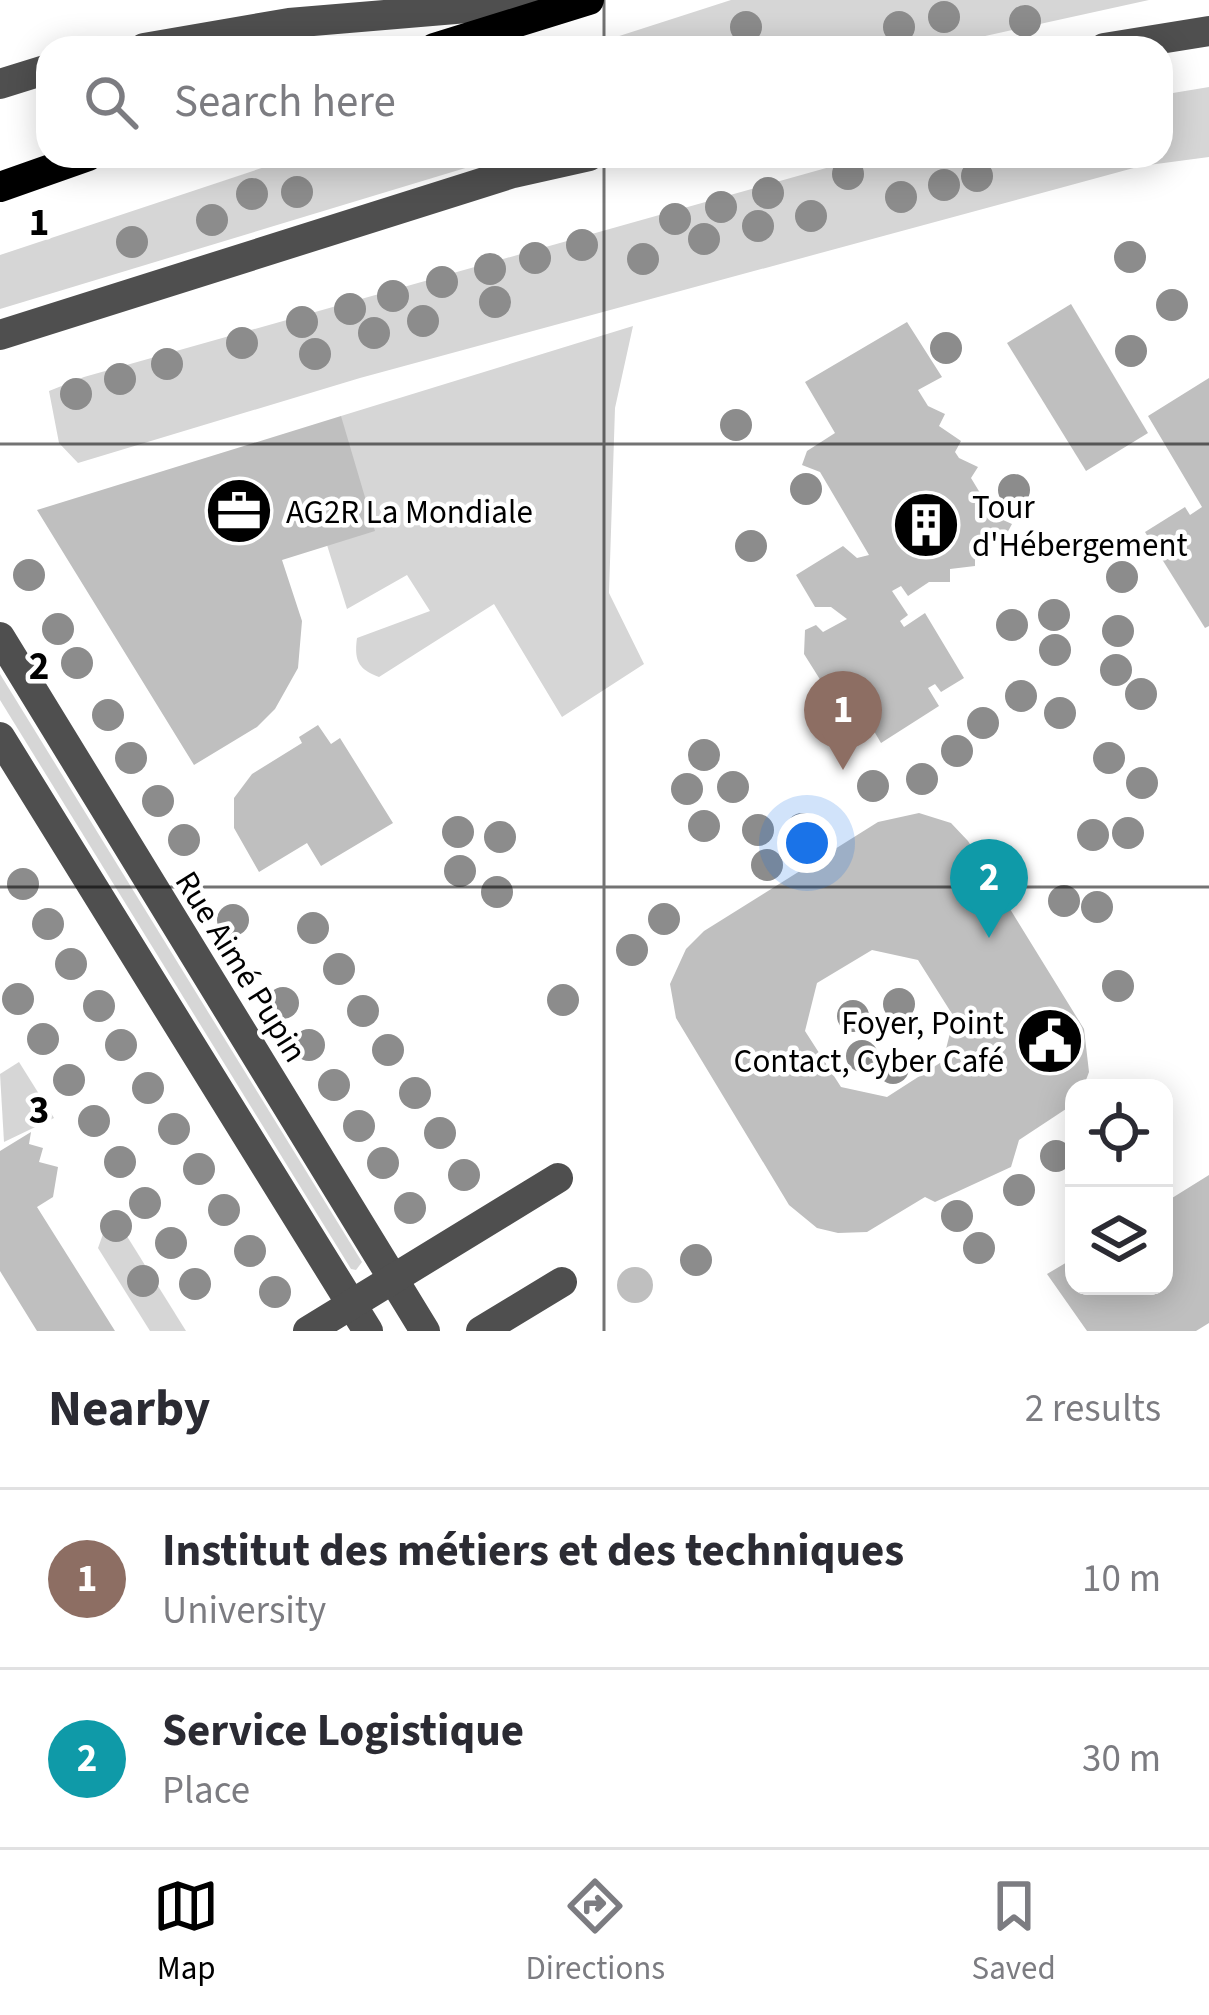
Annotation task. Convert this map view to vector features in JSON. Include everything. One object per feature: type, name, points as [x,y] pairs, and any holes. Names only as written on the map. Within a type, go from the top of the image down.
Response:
[{"type":"main road","points":[[473,36],[589,0]]},
{"type":"main road","points":[[0,187],[54,168]]},
{"type":"street","points":[[214,36],[289,23],[569,0]]},
{"type":"street","points":[[1173,37],[1209,31]]},
{"type":"street","points":[[0,84],[36,73]]},
{"type":"street","points":[[0,335],[532,168]]},
{"type":"street","name":"Rue Aimé Pupin","points":[[0,637],[425,1331]]},
{"type":"street","points":[[0,737],[368,1331]]},
{"type":"street","points":[[308,1331],[558,1178]]},
{"type":"street","points":[[493,1324],[562,1282]]},
{"type":"shaded area","points":[[731,0],[1149,0],[986,36],[619,36]]},
{"type":"shaded area","points":[[1209,87],[1209,157],[1173,162],[1173,93]]},
{"type":"shaded area","points":[[262,168],[465,168],[0,309],[0,255]]},
{"type":"shaded area","points":[[826,168],[1134,168],[360,378],[78,463],[59,443],[49,391],[84,377]]},
{"type":"shaded area","points":[[633,326],[615,408],[609,593],[644,664],[562,717],[494,604],[379,677],[366,671],[357,658],[357,638],[430,611],[407,575],[347,609],[327,545],[341,416]]},
{"type":"shaded area","points":[[0,674],[362,1262],[356,1270],[351,1269],[0,700]]},
{"type":"shaded area","points":[[19,1062],[54,1118],[4,1142],[0,1074]]},
{"type":"shaded area","points":[[115,1217],[186,1331],[150,1331],[98,1248],[107,1223]]},
{"type":"building","points":[[1071,304],[1148,433],[1086,471],[1007,343]]},
{"type":"building","name":"Tour d'Hébergement","points":[[907,322],[942,377],[918,390],[928,406],[945,414],[939,426],[961,441],[955,452],[959,458],[978,467],[971,478],[994,516],[1012,524],[1006,535],[975,554],[975,566],[950,569],[950,582],[929,582],[908,596],[901,586],[892,591],[908,615],[900,621],[904,627],[925,613],[964,678],[941,692],[935,684],[928,688],[939,706],[881,743],[868,721],[876,716],[871,710],[848,724],[804,654],[805,630],[816,625],[823,632],[847,619],[831,607],[815,607],[796,575],[843,546],[857,558],[869,555],[820,472],[802,465],[807,451],[835,433],[805,382]]},
{"type":"building","points":[[1209,378],[1209,626],[1205,628],[1145,532],[1185,507],[1190,515],[1202,507],[1148,416]]},
{"type":"building","points":[[341,416],[375,531],[282,560],[302,621],[298,668],[275,709],[257,727],[194,765],[37,510]]},
{"type":"building","points":[[318,725],[331,744],[340,738],[393,823],[321,866],[307,843],[259,872],[234,828],[234,798],[252,774],[302,743],[299,737]]},
{"type":"building","points":[[919,813],[951,823],[968,841],[1084,1029],[1086,1079],[1065,1079],[1065,1110],[1019,1140],[1011,1167],[935,1202],[925,1197],[867,1232],[817,1228],[789,1205],[676,1018],[670,984],[686,949],[704,931],[878,822]],"holes":[[[872,950],[918,960],[954,1017],[943,1061],[887,1097],[841,1087],[805,1031],[817,983]]]},
{"type":"building","points":[[31,1132],[29,1144],[43,1148],[39,1162],[58,1167],[53,1197],[37,1207],[115,1331],[37,1331],[0,1271],[0,1151]]},
{"type":"building","points":[[1209,1175],[1209,1323],[1196,1331],[1087,1331],[1047,1274],[1065,1263],[1065,1295],[1173,1295],[1173,1197]]},
{"type":"building","points":[[635,1267],[648,1272],[653,1285],[648,1298],[635,1303],[622,1298],[617,1285],[622,1272]]},
{"type":"place","name":"AG2R La Mondiale","points":[[239,511]]},
{"type":"place","name":"Tour d'Hébergement","points":[[926,525]]},
{"type":"place","name":"Institut des métiers et des techniques","points":[[843,770]]},
{"type":"place","name":"Service Logistique","points":[[989,938]]},
{"type":"place","name":"Foyer, Point Contact, Cyber Café","points":[[1050,1041]]}]
